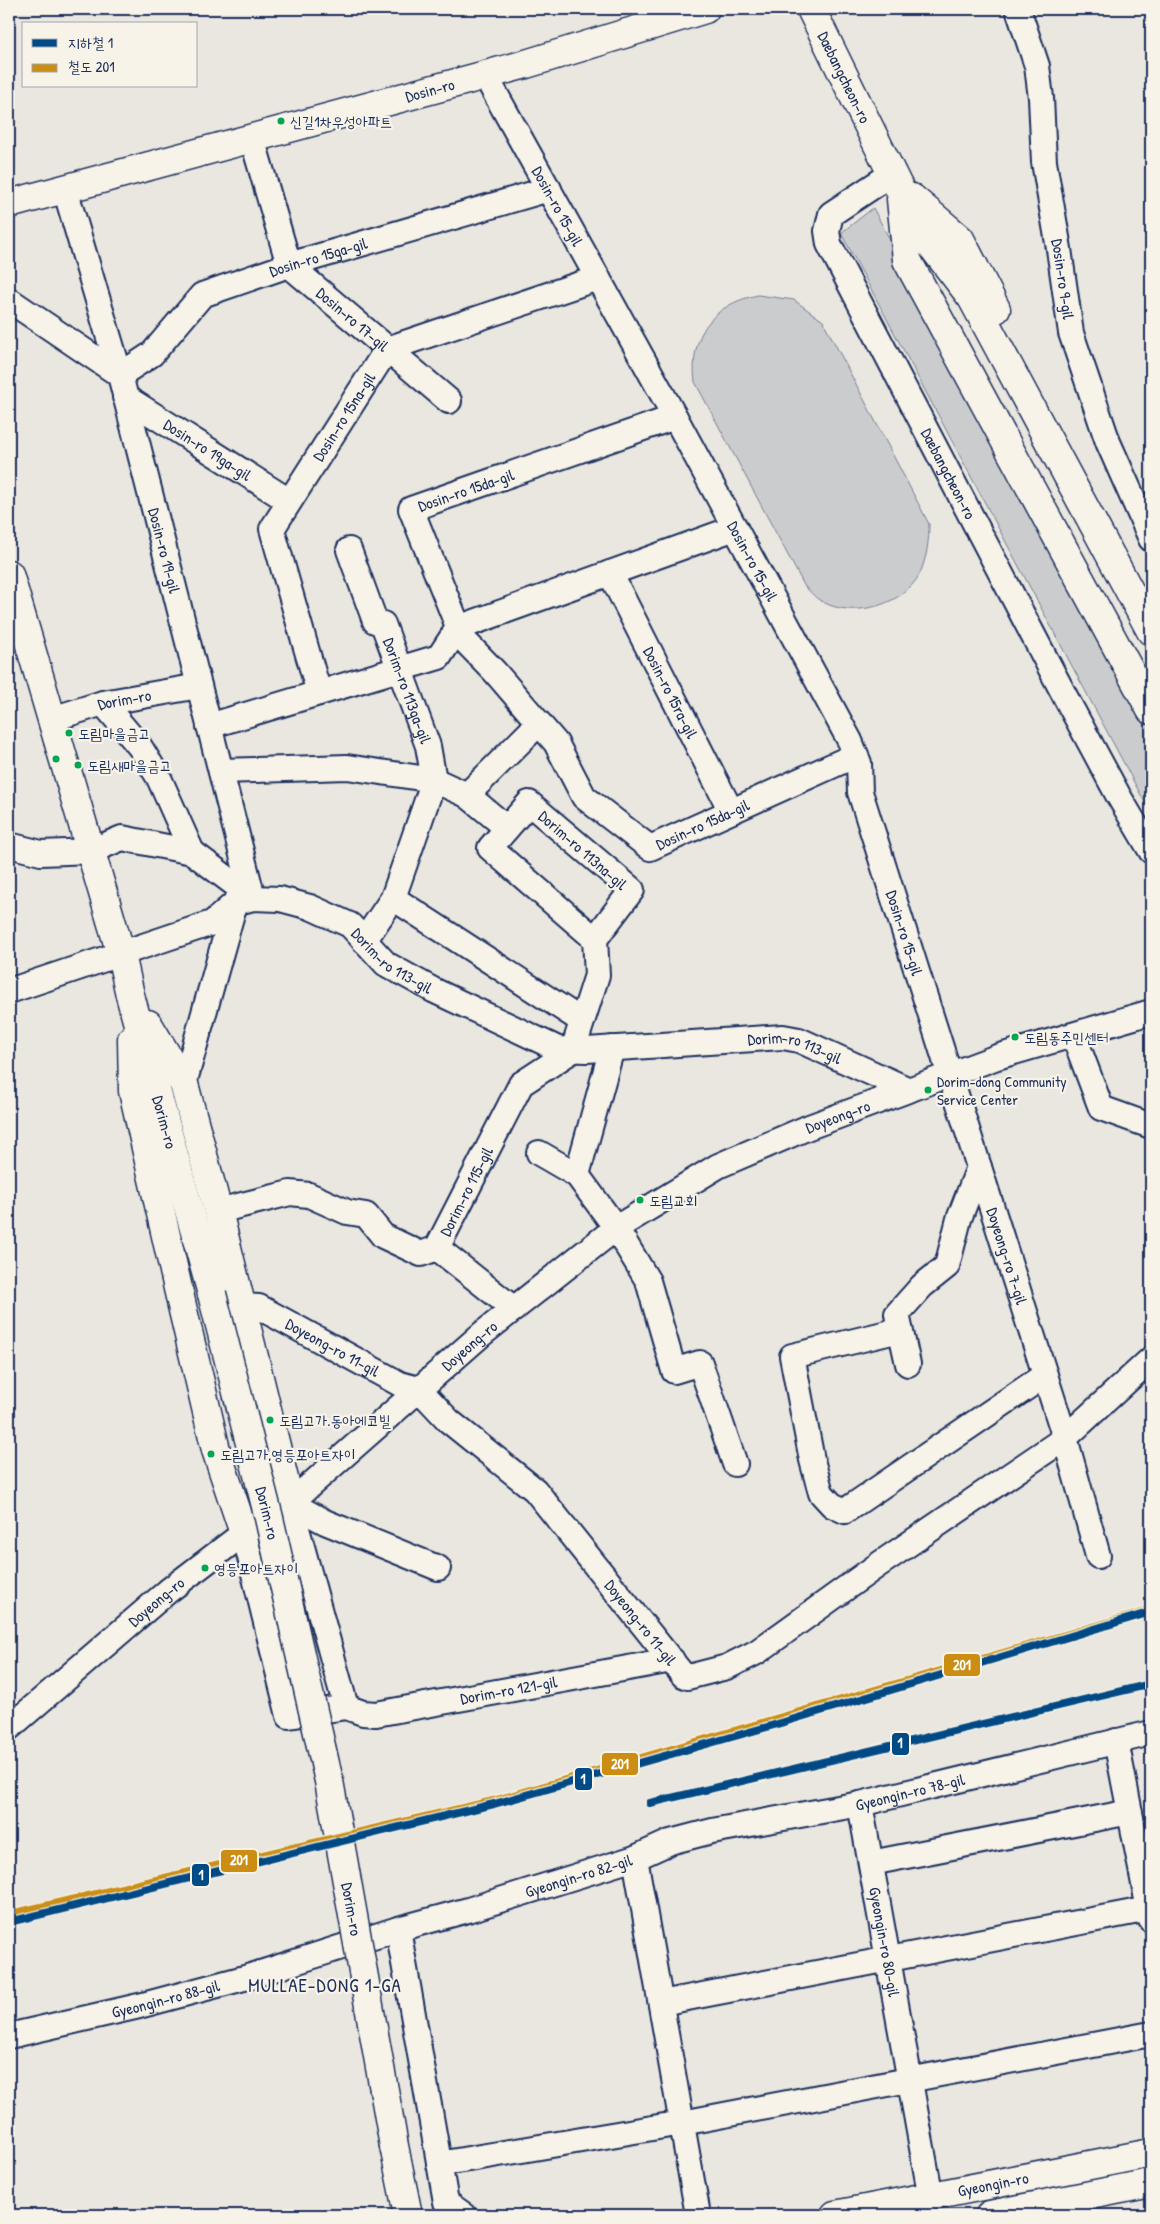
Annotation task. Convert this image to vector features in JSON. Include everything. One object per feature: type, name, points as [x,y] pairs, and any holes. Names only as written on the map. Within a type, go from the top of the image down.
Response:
[{"type":"main road","name":"Dosin-ro","points":[[9,204],[485,75],[705,9]]},
{"type":"main road","name":"Daebangcheon-ro","points":[[811,9],[896,181],[932,246],[972,298],[1151,631]]},
{"type":"main road","points":[[896,181],[960,239],[1151,606]]},
{"type":"main road","points":[[896,181],[907,260],[1151,710]]},
{"type":"main road","name":"Daebangcheon-ro","points":[[932,246],[953,308],[1151,681]]},
{"type":"main road","name":"Dorim-ro","points":[[10,586],[52,719],[121,954],[130,995],[212,1294],[269,1518],[329,1781],[408,2215]]},
{"type":"main road","points":[[130,995],[184,1084],[218,1211],[290,1503]]},
{"type":"main road","points":[[130,995],[134,1091],[216,1450],[244,1533]]},
{"type":"main road","points":[[216,1450],[229,1456],[242,1457],[258,1454],[274,1440]]},
{"type":"main road","name":"Gyeongin-ro","points":[[835,2215],[930,2198],[1151,2153]]},
{"type":"main road","name":"Gyeongin-ro","points":[[990,2215],[1148,2184]]},
{"type":"street","name":"Dosin-ro 9-gil","points":[[1018,9],[1037,66],[1041,98],[1044,162],[1060,249],[1071,333],[1085,379],[1108,442],[1151,540]]},
{"type":"street","name":"Dosin-ro 15-gil","points":[[485,75],[675,417],[850,741],[859,763],[860,792],[950,1075]]},
{"type":"street","points":[[252,138],[289,265]]},
{"type":"street","name":"Daebangcheon-ro","points":[[896,181],[831,214],[827,231],[829,244],[1118,795],[1151,851]]},
{"type":"street","name":"Dosin-ro 19-gil","points":[[65,189],[122,386],[221,771],[244,900]]},
{"type":"street","name":"Dosin-ro 15ga-gil","points":[[122,386],[202,295],[289,265],[549,189]]},
{"type":"street","name":"Dosin-ro 17-gil","points":[[289,265],[449,401]]},
{"type":"street","points":[[388,349],[598,278]]},
{"type":"street","points":[[9,300],[122,386]]},
{"type":"street","name":"Dosin-ro 15na-gil","points":[[319,693],[272,529],[388,349]]},
{"type":"street","name":"Dosin-ro 19ga-gil","points":[[122,386],[290,501]]},
{"type":"street","name":"Dosin-ro 15da-gil","points":[[675,417],[412,509],[462,639],[495,672],[556,743],[584,797],[650,848],[856,755]]},
{"type":"street","points":[[209,726],[439,657],[458,628],[735,528]]},
{"type":"street","name":"Dorim-ro 113ga-gil","points":[[349,550],[375,621],[383,624],[400,669],[428,746],[434,780],[393,898],[364,942]]},
{"type":"street","name":"Dosin-ro 15ra-gil","points":[[610,573],[731,811]]},
{"type":"street","name":"Dorim-ro","points":[[52,719],[103,703],[199,686]]},
{"type":"street","points":[[103,703],[140,747],[159,778],[192,852],[244,900]]},
{"type":"street","points":[[467,796],[539,723]]},
{"type":"street","points":[[221,771],[347,767],[434,780],[467,796],[507,828]]},
{"type":"street","name":"Dorim-ro 113na-gil","points":[[529,802],[632,890],[595,938],[490,848],[529,802]]},
{"type":"street","points":[[9,845],[41,853],[91,851],[122,838],[192,852]]},
{"type":"street","points":[[393,898],[582,1021]]},
{"type":"street","name":"Dorim-ro 113-gil","points":[[244,900],[280,899],[310,907],[350,925],[386,964],[433,990],[558,1049],[612,1048],[783,1037],[799,1040],[909,1090]]},
{"type":"street","points":[[9,991],[212,923],[244,900]]},
{"type":"street","points":[[184,1084],[244,900]]},
{"type":"street","points":[[573,1050],[597,975],[595,938]]},
{"type":"street","name":"Doyeong-ro","points":[[9,1728],[168,1592],[244,1533],[290,1503],[419,1389],[514,1309],[616,1228],[718,1166],[809,1127],[997,1058],[1151,1012]]},
{"type":"street","points":[[1074,1036],[1101,1108],[1151,1126]]},
{"type":"street","points":[[577,1174],[612,1048]]},
{"type":"street","name":"Dorim-ro 115-gil","points":[[218,1211],[290,1192],[309,1195],[347,1212],[366,1215],[382,1236],[422,1254],[437,1248],[521,1084],[573,1050]]},
{"type":"street","name":"Doyeong-ro 7-gil","points":[[950,1075],[1065,1438],[1098,1556]]},
{"type":"street","points":[[539,1153],[577,1174],[616,1228],[648,1281],[674,1371],[700,1363],[735,1464]]},
{"type":"street","points":[[908,1364],[897,1314],[922,1286],[947,1266],[959,1219],[979,1167]]},
{"type":"street","name":"Doyeong-ro","points":[[437,1248],[514,1309]]},
{"type":"street","name":"Doyeong-ro 11-gil","points":[[242,1306],[259,1307],[400,1384],[419,1389],[449,1421],[535,1490],[684,1675],[688,1677],[727,1667],[757,1652],[878,1565],[1065,1438]]},
{"type":"street","points":[[900,1330],[792,1356],[812,1460],[821,1493],[832,1505],[846,1511],[1045,1374]]},
{"type":"street","points":[[1065,1438],[1151,1359]]},
{"type":"street","points":[[290,1503],[325,1522],[438,1568]]},
{"type":"street","points":[[244,1533],[288,1716],[346,1707],[290,1503]]},
{"type":"street","name":"Dorim-ro 121-gil","points":[[346,1707],[376,1714],[672,1660]]},
{"type":"street","name":"Gyeongin-ro 78-gil","points":[[634,1858],[670,1842],[712,1831],[860,1804],[1151,1733]]},
{"type":"street","points":[[661,2002],[888,1959],[1150,1915],[1116,1741]]},
{"type":"street","name":"Gyeongin-ro 80-gil","points":[[860,1804],[930,2198]]},
{"type":"street","points":[[871,1863],[1130,1812]]},
{"type":"street","name":"Gyeongin-ro 82-gil","points":[[350,1944],[398,1928],[468,1910],[634,1858],[698,2215]]},
{"type":"street","points":[[398,1928],[439,2164],[452,2211]]},
{"type":"street","name":"Gyeongin-ro 88-gil","points":[[9,2036],[193,1992],[248,1977],[350,1944]]},
{"type":"street","points":[[439,2164],[682,2123],[1151,2034]]},
{"type":"shaded area","points":[[873,208],[1151,728],[1151,814],[841,233]]},
{"type":"shaded area","points":[[758,295],[794,300],[823,321],[929,524],[927,549],[920,573],[913,584],[891,601],[863,609],[835,607],[823,602],[805,587],[695,382],[694,365],[696,350],[700,337],[707,325],[716,314],[728,306],[742,299]]},
{"type":"metro line","name":"1","points":[[9,1922],[494,1804],[774,1725],[1151,1612]]},
{"type":"metro line","name":"1","points":[[650,1803],[1151,1684]]},
{"type":"rail line","name":"201","points":[[11,1914],[493,1801],[1151,1610]]},
{"type":"place","name":"신길1차우성아파트","points":[[281,121]]},
{"type":"place","name":"도림마을금고","points":[[69,733]]},
{"type":"place","name":"도림새마을금고","points":[[78,765]]},
{"type":"place","name":"도림동주민센터","points":[[1015,1037]]},
{"type":"place","name":"Dorim-dong Community Service Center","points":[[928,1090]]},
{"type":"place","name":"도림교회","points":[[640,1200]]},
{"type":"place","name":"도림고가.동아에코빌","points":[[270,1420]]},
{"type":"place","name":"도림고가,영등포아트자이","points":[[211,1454]]},
{"type":"place","name":"영등포아트자이","points":[[205,1568]]},
{"type":"district","name":"MULLAE-DONG 1-GA","points":[[325,1985]]}]
